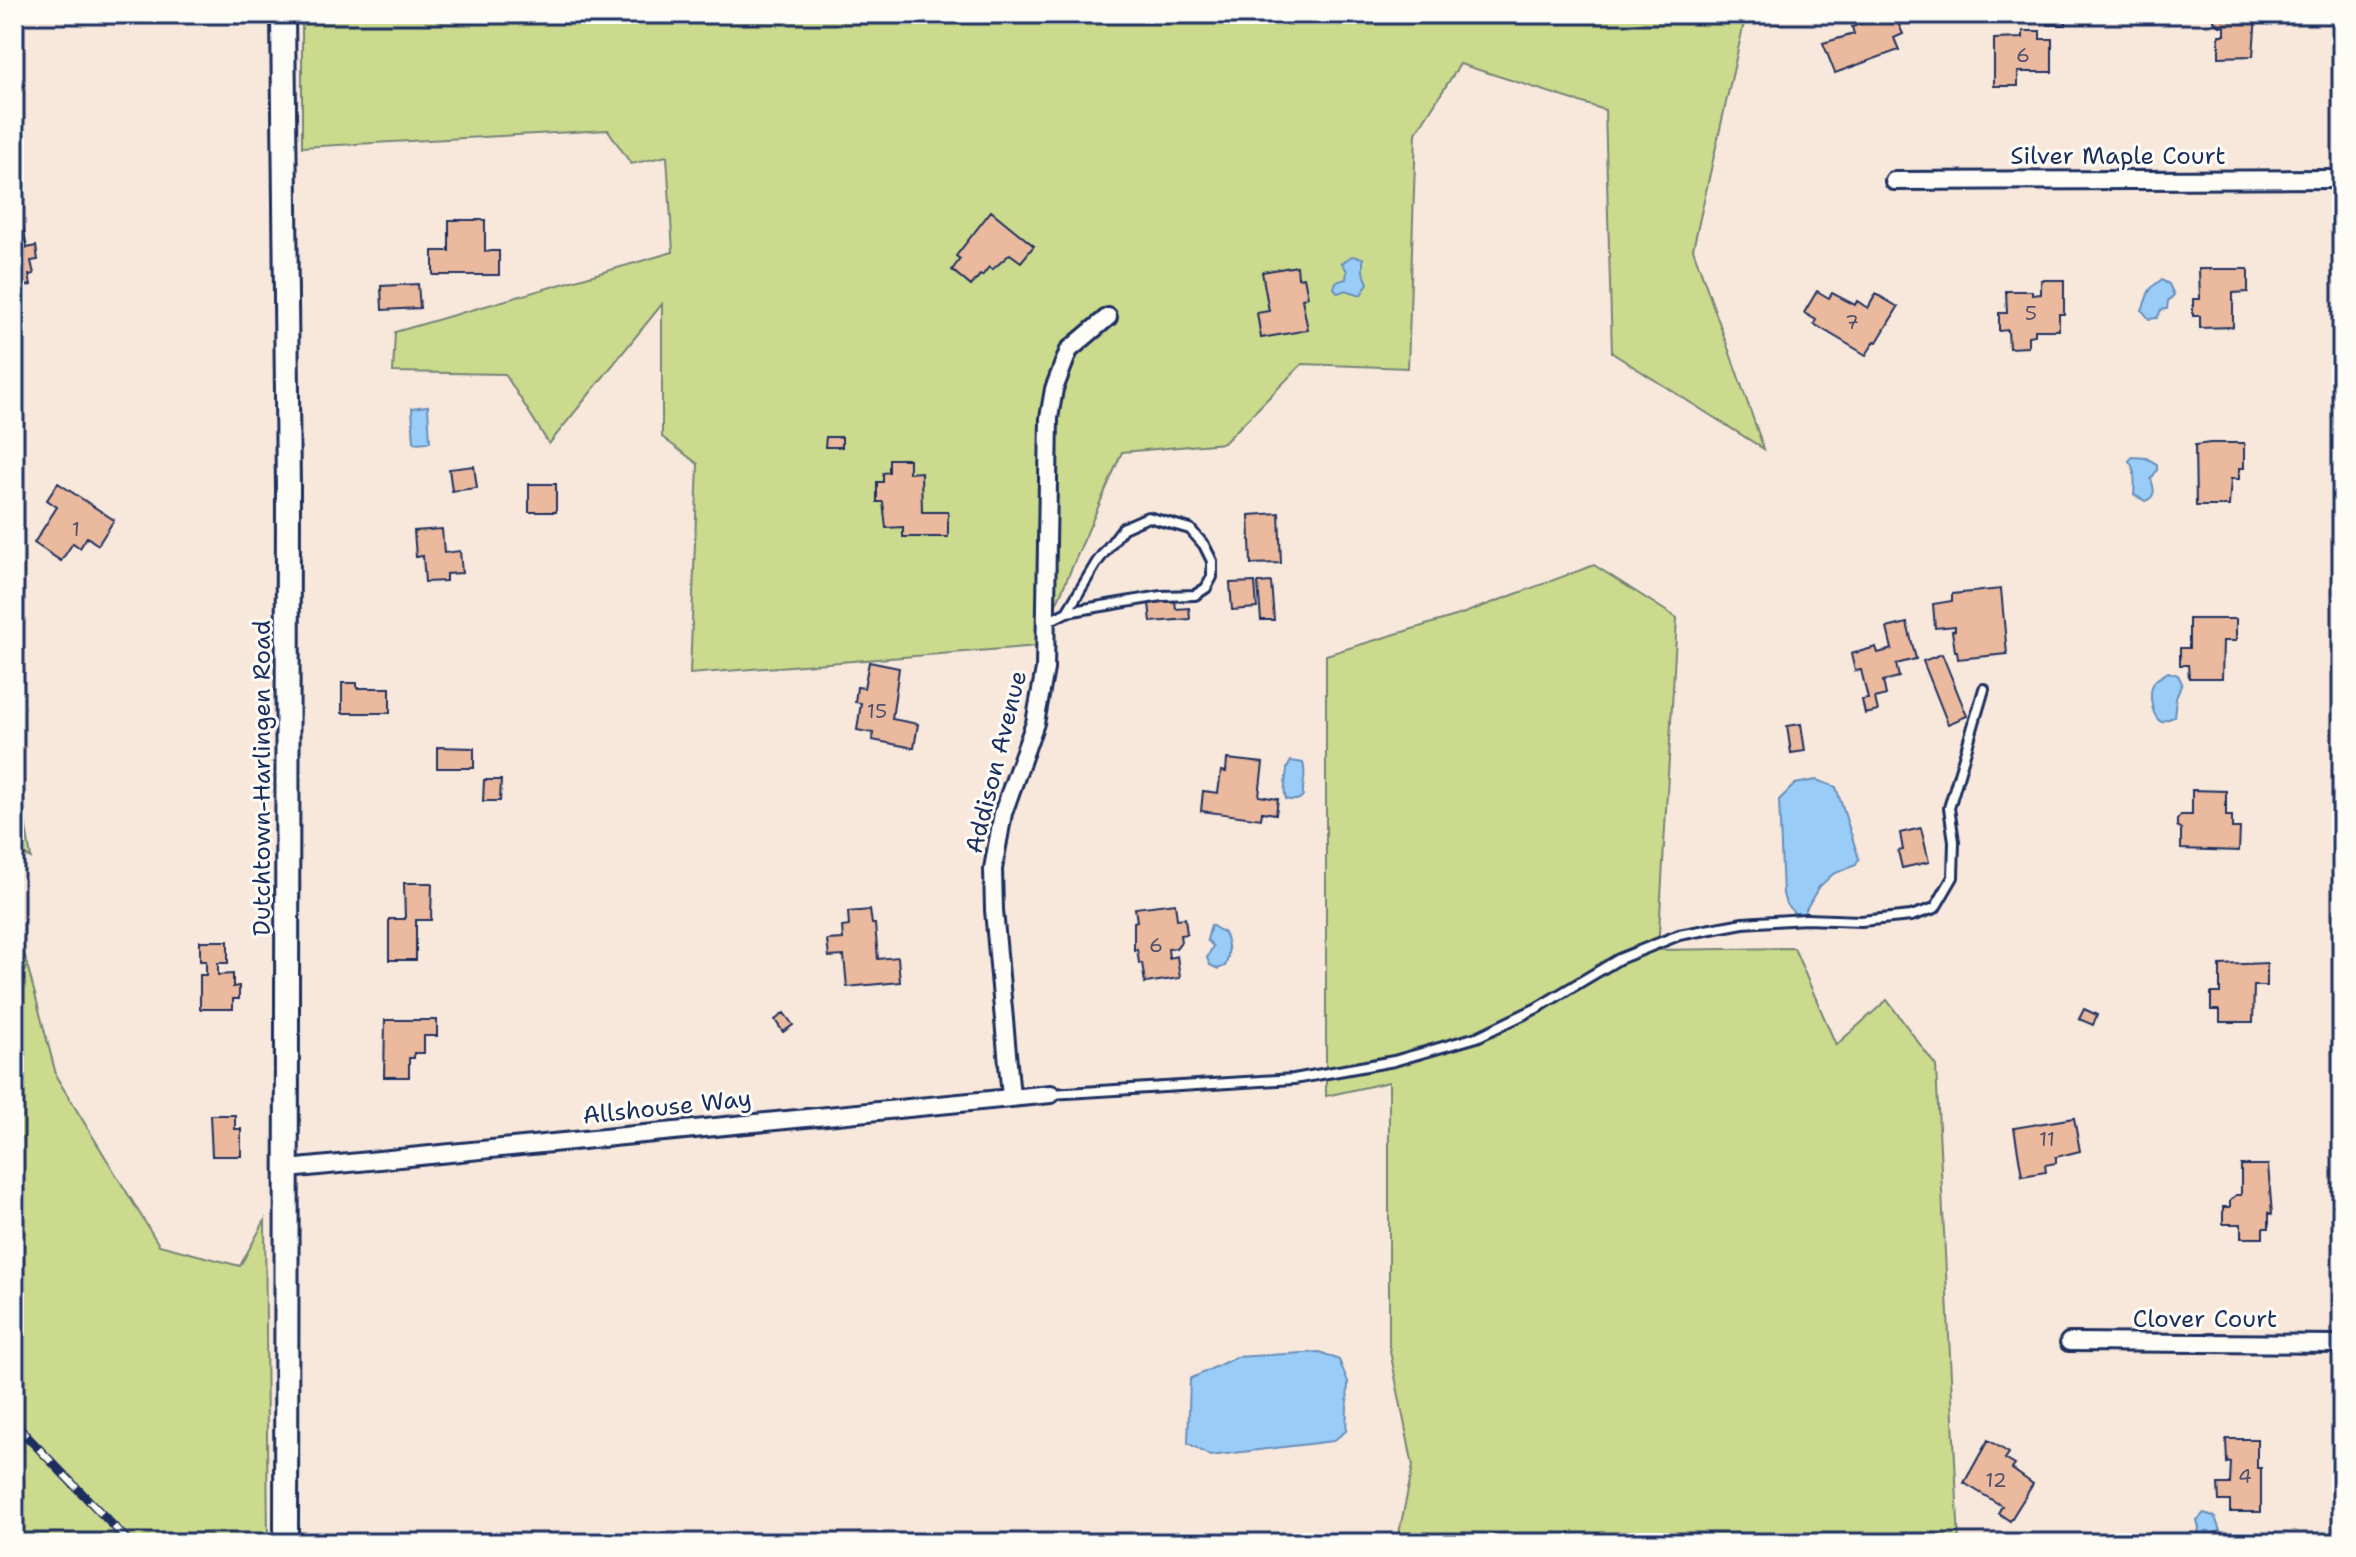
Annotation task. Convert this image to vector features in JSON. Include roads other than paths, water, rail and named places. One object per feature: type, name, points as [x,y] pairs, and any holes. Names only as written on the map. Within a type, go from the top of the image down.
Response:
[{"type":"street","name":"Dutchtown-Harlingen Road","points":[[283,14],[288,489],[286,1543]]},
{"type":"street","name":"Silver Maple Court","points":[[1894,181],[2342,179]]},
{"type":"street","name":"Addison Avenue","points":[[1011,1097],[993,869],[1003,813],[1042,697],[1049,418],[1054,389],[1069,350],[1108,317]]},
{"type":"street","name":"Allshouse Way","points":[[288,1169],[1051,1094]]},
{"type":"street","name":"Clover Court","points":[[2069,1342],[2342,1344]]},
{"type":"lane","points":[[1046,623],[1067,612],[1161,596],[1195,595],[1206,588],[1212,577],[1212,561],[1204,545],[1190,529],[1148,517],[1123,528],[1097,562],[1067,612]]},
{"type":"lane","points":[[1051,1094],[1294,1079],[1394,1061],[1477,1037],[1537,1008],[1619,959],[1679,935],[1743,923],[1806,919],[1861,921],[1911,916],[1935,908],[1953,877],[1954,841],[1949,808],[1984,689]]},
{"type":"water","points":[[1352,256],[1363,258],[1363,272],[1368,283],[1361,295],[1346,290],[1338,293],[1334,288],[1336,282],[1346,279],[1347,271],[1342,263]]},
{"type":"water","points":[[2161,280],[2169,284],[2174,295],[2168,301],[2167,309],[2161,310],[2157,318],[2149,319],[2142,310],[2150,290]]},
{"type":"water","points":[[428,406],[430,442],[414,443],[412,408]]},
{"type":"water","points":[[2132,457],[2146,458],[2157,464],[2151,479],[2153,495],[2145,501],[2134,495],[2134,472],[2129,461]]},
{"type":"water","points":[[2168,672],[2178,675],[2182,683],[2176,698],[2174,717],[2161,722],[2153,708],[2151,696],[2153,684]]},
{"type":"water","points":[[1291,761],[1303,763],[1304,767],[1303,795],[1296,800],[1286,799],[1285,795],[1287,768]]},
{"type":"water","points":[[1816,780],[1836,787],[1859,859],[1856,865],[1833,874],[1818,888],[1804,913],[1796,915],[1786,904],[1783,894],[1779,800],[1795,784]]},
{"type":"water","points":[[1211,925],[1224,933],[1228,945],[1227,962],[1218,969],[1210,965],[1207,958],[1213,946],[1207,940]]},
{"type":"water","points":[[1320,1352],[1339,1360],[1348,1382],[1346,1431],[1333,1441],[1210,1456],[1188,1443],[1190,1379],[1236,1357]]},
{"type":"water","points":[[2204,1513],[2215,1517],[2220,1531],[2215,1533],[2212,1543],[2196,1543],[2197,1520]]},
{"type":"railway","points":[[14,1423],[130,1543]]}]
